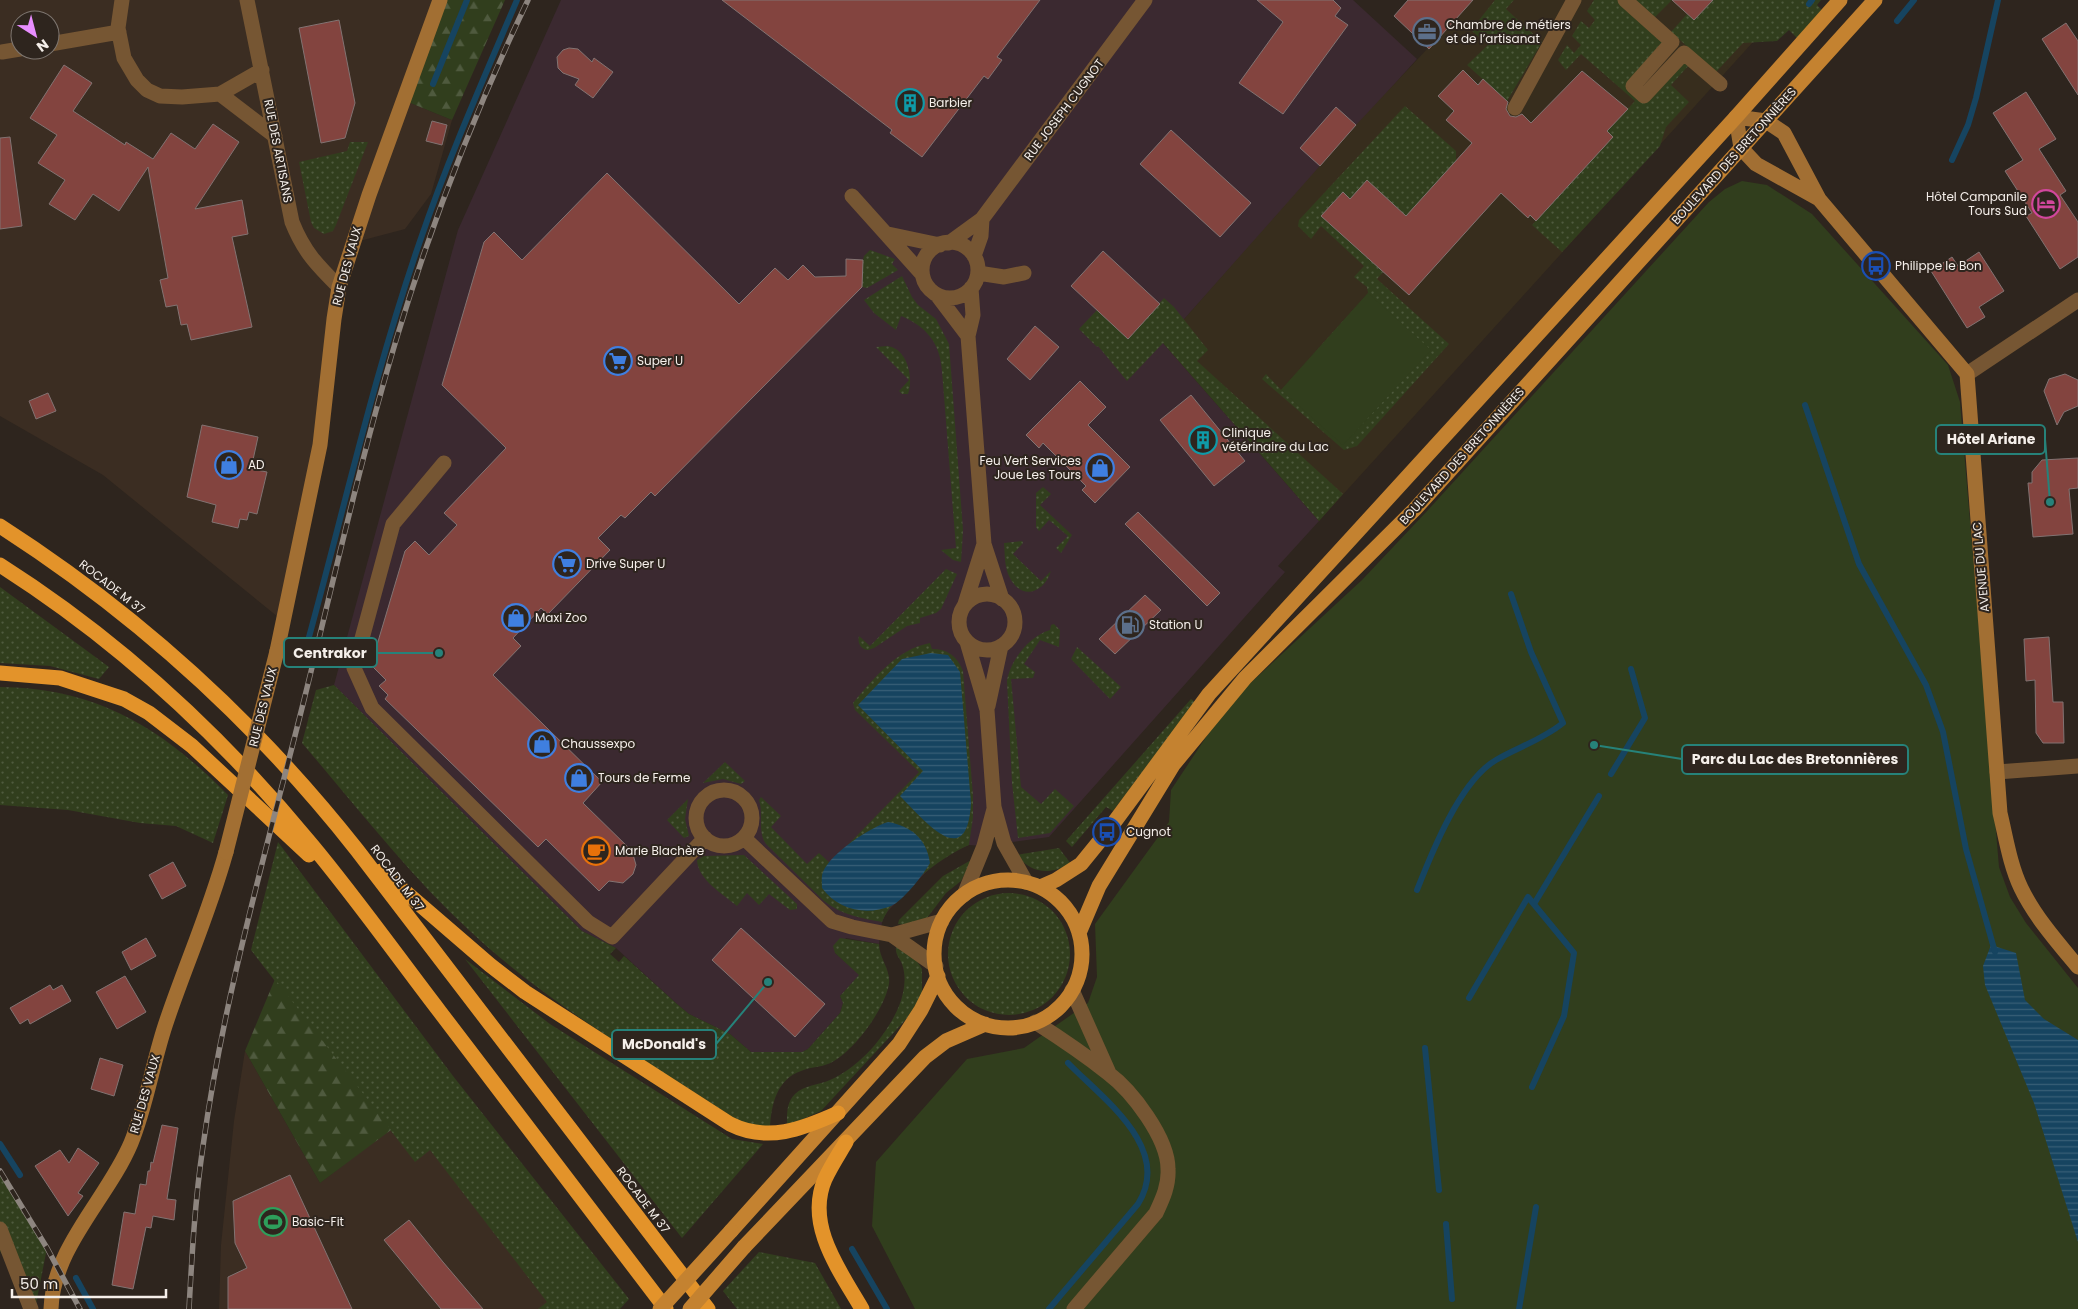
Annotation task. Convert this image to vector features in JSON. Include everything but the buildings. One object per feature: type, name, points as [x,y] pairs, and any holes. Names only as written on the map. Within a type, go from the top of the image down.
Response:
[{"type":"highway","name":"ROCADE M 37","points":[[0,526],[98,594],[194,673],[296,777],[357,850],[708,1309]]},
{"type":"highway","points":[[0,565],[78,619],[171,697],[272,799],[348,891],[666,1309]]},
{"type":"highway","points":[[0,673],[60,678],[124,699],[149,713],[192,746],[348,891]]},
{"type":"highway","points":[[357,850],[490,965],[525,992],[730,1124],[744,1131],[757,1134],[782,1133],[806,1127],[838,1113]]},
{"type":"highway","points":[[846,1142],[825,1180],[820,1196],[819,1212],[821,1230],[828,1249],[862,1309]]},
{"type":"main road","name":"BOULEVARD DES BRETONNIÈRES","points":[[1033,884],[1056,880],[1081,864],[1107,832],[1209,694],[1736,117],[1840,0]]},
{"type":"main road","name":"BOULEVARD DES BRETONNIÈRES","points":[[1079,933],[1099,886],[1121,849],[1174,765],[1205,724],[1245,678],[1415,509],[1875,0]]},
{"type":"main road","points":[[993,882],[1033,884],[1064,906],[1079,933],[1082,962],[1072,990],[1057,1009],[1035,1022],[1010,1027],[985,1024],[974,1019],[956,1006],[942,987],[937,971],[936,943],[942,921],[964,895],[993,882]]},
{"type":"main road","points":[[660,1309],[899,1044],[921,1010],[937,971]]},
{"type":"main road","points":[[690,1309],[744,1247],[925,1057],[946,1041],[985,1024]]},
{"type":"street","points":[[122,0],[119,32],[124,58],[137,80],[147,90],[160,96],[182,98],[220,94],[262,70]]},
{"type":"street","name":"RUE DES ARTISANS","points":[[248,0],[292,222],[301,245],[315,263],[340,287]]},
{"type":"street","name":"RUE DES VAUX","points":[[51,1309],[54,1284],[60,1269],[85,1222],[122,1163],[131,1142],[167,1020],[213,897],[277,651],[320,445],[334,319],[340,287],[369,195],[440,0]]},
{"type":"street","name":"RUE JOSEPH CUGNOT","points":[[945,244],[982,219],[1146,0]]},
{"type":"street","points":[[1515,108],[1574,0]]},
{"type":"street","points":[[1625,0],[1672,42],[1633,86],[1644,96],[1684,52],[1720,84]]},
{"type":"street","points":[[60,42],[119,32]]},
{"type":"street","points":[[2,52],[10,51]]},
{"type":"street","points":[[220,94],[275,136]]},
{"type":"street","points":[[1819,199],[1756,164],[1741,148],[1736,117],[1766,121],[1784,132],[1819,199],[1967,374],[2078,300]]},
{"type":"street","points":[[852,196],[922,274],[930,289],[937,295],[968,336]]},
{"type":"street","name":"RUE JOSEPH CUGNOT","points":[[974,256],[981,236],[982,219]]},
{"type":"street","points":[[888,236],[926,244],[964,246],[974,256],[978,273],[971,288],[973,315],[968,336],[984,544],[1002,599],[1013,612],[1014,624],[1011,636],[1001,646],[984,650],[968,642]]},
{"type":"street","points":[[922,274],[926,257],[945,244]]},
{"type":"street","points":[[978,273],[1004,277],[1024,273]]},
{"type":"street","points":[[937,295],[955,298],[971,288]]},
{"type":"street","name":"AVENUE DU LAC","points":[[1967,374],[2000,813],[2012,865],[2021,889],[2078,967]]},
{"type":"street","points":[[444,463],[393,524],[354,668],[372,708],[588,922],[612,937],[705,838]]},
{"type":"street","points":[[984,544],[959,618],[959,626],[968,642],[987,710],[994,807],[1004,843],[1033,884]]},
{"type":"street","points":[[965,604],[978,595],[987,594],[1002,599]]},
{"type":"street","points":[[987,710],[1001,646]]},
{"type":"street","points":[[1998,772],[2078,766]]},
{"type":"street","points":[[720,791],[737,793],[749,805],[752,822],[744,838],[737,843],[720,846],[705,838],[700,831],[697,814],[704,799],[720,791]]},
{"type":"street","points":[[964,895],[984,846],[994,807]]},
{"type":"street","points":[[744,838],[832,921],[892,935],[942,921]]},
{"type":"street","points":[[892,935],[937,971]]},
{"type":"street","points":[[1072,990],[1110,1074]]},
{"type":"street","points":[[1035,1022],[1110,1074],[1146,1114],[1165,1150],[1168,1167],[1165,1196],[1156,1213],[1074,1309]]},
{"type":"street","points":[[0,1228],[31,1309]]},
{"type":"shaded area","points":[[0,0],[440,0],[403,100],[452,120],[431,194],[405,229],[352,243],[283,621],[103,475],[0,416]]},
{"type":"shaded area","points":[[561,0],[1353,0],[1417,59],[1163,343],[1319,521],[1278,566],[1285,572],[1049,837],[1004,843],[995,809],[984,846],[969,845],[952,852],[931,867],[886,913],[882,922],[879,944],[846,938],[835,953],[860,975],[840,996],[843,1003],[840,1013],[808,1049],[802,1052],[751,1052],[730,1034],[689,1014],[616,948],[582,931],[334,685],[458,230]]},
{"type":"shaded area","points":[[1473,0],[1791,0],[1319,521],[1163,343],[1356,125]]},
{"type":"shaded area","points":[[245,1051],[320,1183],[426,1102],[582,1309],[219,1309],[221,1245],[234,1121]]},
{"type":"green space","points":[[440,0],[505,0],[452,120],[403,100]]},
{"type":"green space","points":[[1495,0],[1514,0],[1506,9],[1542,42],[1507,101],[1467,65],[1488,45],[1471,30]]},
{"type":"green space","points":[[1594,0],[1618,0],[1667,45],[1629,86],[1644,100],[1683,58],[1690,64],[1671,85],[1689,102],[1666,127],[1660,146],[1562,252],[1532,225],[1613,137],[1607,131],[1635,101],[1581,54],[1566,70],[1558,60],[1567,45],[1574,53],[1581,45],[1572,36],[1581,21],[1589,28],[1595,20],[1587,11]]},
{"type":"green space","points":[[1636,0],[1672,0],[1654,18]]},
{"type":"green space","points":[[1713,0],[1821,0],[1817,5],[1822,10],[1797,38],[1789,30],[1777,41],[1743,43],[1716,72],[1671,32],[1687,14],[1694,20]]},
{"type":"green space","points":[[1405,106],[1456,151],[1456,161],[1406,216],[1350,199],[1342,192],[1321,216],[1383,272],[1377,279],[1449,344],[1357,446],[1344,450],[1262,379],[1266,374],[1281,390],[1368,293],[1367,287],[1354,277],[1364,266],[1321,226],[1311,239],[1298,226],[1299,220]]},
{"type":"green space","points":[[350,142],[368,142],[336,225],[333,231],[324,234],[314,228],[311,222],[299,162],[347,151]]},
{"type":"green space","points":[[1742,181],[1767,185],[1812,214],[1948,365],[1960,402],[1999,867],[2010,897],[2026,923],[2078,988],[2078,1309],[915,1309],[872,1226],[876,1162],[967,1059],[1024,1048],[1088,1003],[1097,977],[1095,924],[1169,822],[1171,790],[1218,719],[1243,690],[1362,580],[1709,202],[1725,189]]},
{"type":"green space","points":[[870,250],[895,259],[892,264],[898,270],[867,288],[862,287],[863,260]]},
{"type":"green space","points":[[902,276],[912,297],[918,305],[936,319],[949,344],[963,530],[961,562],[953,560],[941,550],[956,548],[942,371],[938,352],[930,337],[918,325],[901,316],[896,330],[874,313],[864,300]]},
{"type":"green space","points":[[1368,293],[1431,350],[1343,445],[1281,390]]},
{"type":"green space","points":[[1164,298],[1174,307],[1208,350],[1197,361],[1343,494],[1319,521],[1163,343],[1127,381],[1098,346],[1079,329],[1097,310],[1128,339]]},
{"type":"green space","points":[[887,346],[900,352],[907,364],[910,380],[908,394],[902,394],[899,391],[909,380],[876,347]]},
{"type":"green space","points":[[1986,424],[2007,425],[2013,432],[2009,444],[2003,449],[1988,449]]},
{"type":"green space","points":[[1043,487],[1051,494],[1040,505],[1072,535],[1061,553],[1056,548],[1068,536],[1049,520],[1039,531],[1036,527],[1036,493]]},
{"type":"green space","points":[[1022,541],[1023,543],[1013,554],[1041,581],[1051,571],[1043,585],[1038,589],[1026,592],[1020,590],[1015,585],[1008,574],[1004,543]]},
{"type":"green space","points":[[946,569],[957,574],[941,609],[936,613],[920,618],[920,623],[907,626],[874,648],[866,650],[860,646],[859,636],[870,646]]},
{"type":"green space","points":[[0,587],[109,667],[99,679],[50,666],[0,663]]},
{"type":"green space","points":[[1054,624],[1060,630],[1059,647],[1040,640],[1024,664],[1035,672],[1033,678],[1011,679],[1021,787],[1041,804],[1055,789],[1074,806],[1050,833],[1018,838],[1012,783],[1007,681],[1012,665],[1022,650],[1042,633],[1050,630],[1051,625]]},
{"type":"green space","points":[[930,643],[932,649],[943,650],[955,657],[963,671],[973,796],[973,817],[969,845],[932,867],[907,888],[888,911],[882,922],[844,913],[824,901],[766,844],[761,829],[759,800],[761,797],[781,816],[771,827],[807,864],[819,853],[830,863],[919,772],[855,710],[853,703],[878,675],[897,658],[918,646]]},
{"type":"green space","points":[[1077,647],[1121,687],[1110,699],[1071,659]]},
{"type":"green space","points":[[334,685],[582,931],[616,948],[610,954],[619,962],[624,956],[689,1014],[730,1034],[751,1052],[802,1052],[808,1049],[840,1013],[843,1003],[840,996],[859,975],[835,953],[833,946],[840,938],[879,944],[889,984],[875,1016],[860,1038],[834,1061],[801,1071],[786,1080],[781,1086],[774,1102],[770,1128],[740,1122],[601,1032],[533,984],[471,932],[426,887],[302,743],[316,690]]},
{"type":"green space","points":[[0,687],[35,689],[67,695],[97,704],[126,716],[178,750],[228,795],[213,843],[176,826],[140,823],[68,810],[0,805]]},
{"type":"green space","points":[[1191,699],[1195,702],[1113,811],[1106,807],[1072,847],[1066,841]]},
{"type":"green space","points":[[725,762],[745,781],[741,784],[723,779],[703,783]]},
{"type":"green space","points":[[688,799],[685,819],[689,836],[684,838],[667,820]]},
{"type":"green space","points":[[278,842],[453,1076],[629,1299],[620,1309],[538,1309],[547,1302],[430,1150],[415,1162],[251,950]]},
{"type":"green space","points":[[1059,848],[1071,864],[1055,870],[1041,871],[1035,869],[1016,855]]},
{"type":"green space","points":[[744,855],[797,904],[797,909],[790,910],[769,894],[759,905],[747,893],[737,906],[706,880],[698,867],[697,860],[704,856]]},
{"type":"green space","points":[[973,859],[961,881],[946,893],[927,918],[908,925],[898,924],[899,920],[943,876]]},
{"type":"green space","points":[[1009,893],[1021,894],[1032,898],[1043,903],[1052,911],[1060,920],[1065,931],[1069,942],[1069,966],[1065,977],[1060,988],[1052,997],[1043,1005],[1032,1010],[1021,1014],[1009,1015],[997,1014],[986,1010],[975,1005],[966,997],[958,988],[953,977],[949,966],[948,954],[949,942],[953,931],[958,920],[966,911],[975,903],[986,898],[997,894]]},
{"type":"green space","points":[[896,947],[903,949],[915,958],[922,969],[922,992],[910,1015],[821,1111],[787,1126],[789,1105],[795,1094],[807,1087],[830,1080],[852,1067],[880,1039],[894,1017],[904,985],[904,969]]},
{"type":"green space","points":[[465,959],[550,1024],[732,1139],[763,1144],[682,1238]]},
{"type":"green space","points":[[275,979],[391,1130],[320,1183],[245,1051]]},
{"type":"green space","points":[[0,1174],[47,1248],[35,1309],[0,1251]]},
{"type":"green space","points":[[759,1252],[815,1263],[841,1309],[737,1309],[723,1291]]},
{"type":"water","points":[[931,653],[948,655],[960,672],[971,803],[968,824],[962,835],[953,838],[943,835],[932,827],[900,796],[923,771],[858,705],[902,659]]},
{"type":"water","points":[[888,822],[911,830],[916,835],[925,847],[928,855],[930,863],[927,868],[907,893],[891,906],[882,909],[862,910],[853,909],[836,902],[822,888],[822,874],[827,865],[851,842]]},
{"type":"water","points":[[1991,945],[2016,953],[2025,1000],[2044,1019],[2078,1040],[2078,1242],[2034,1103],[1985,985],[1983,966]]},
{"type":"waterway","points":[[433,84],[467,0]]},
{"type":"waterway","points":[[309,637],[375,389],[404,290],[442,180],[517,0]]},
{"type":"waterway","points":[[1809,4],[1812,0]]},
{"type":"waterway","points":[[1897,21],[1914,0]]},
{"type":"waterway","points":[[1952,160],[1968,125],[1976,98],[1998,0]]},
{"type":"waterway","points":[[1805,405],[1859,564],[1926,685],[1943,732],[1966,849],[1995,952]]},
{"type":"waterway","points":[[1417,890],[1439,838],[1459,800],[1483,770],[1496,760],[1547,734],[1563,723],[1531,652],[1511,594]]},
{"type":"waterway","points":[[1611,774],[1645,718],[1631,669]]},
{"type":"waterway","points":[[1534,904],[1599,796]]},
{"type":"waterway","points":[[1469,998],[1528,897],[1574,953],[1564,1016],[1532,1087]]},
{"type":"waterway","points":[[1425,1048],[1439,1190]]},
{"type":"waterway","points":[[1049,1309],[1138,1204],[1146,1183],[1147,1163],[1140,1144],[1129,1126],[1099,1092],[1068,1063]]},
{"type":"waterway","points":[[0,1144],[20,1175]]},
{"type":"waterway","points":[[1519,1309],[1536,1207]]},
{"type":"waterway","points":[[1446,1224],[1452,1299]]},
{"type":"waterway","points":[[852,1249],[887,1309]]},
{"type":"waterway","points":[[76,1278],[93,1309]]},
{"type":"railway","points":[[189,1309],[200,1166],[222,1033],[247,922],[360,473],[397,337],[440,208],[473,124],[528,0]]},
{"type":"railway","points":[[0,1171],[47,1248],[80,1309]]},
{"type":"place","name":"Chambre de métiers et de l’artisanat","points":[[1427,32]]},
{"type":"place","name":"Barbier","points":[[910,103]]},
{"type":"place","name":"Hôtel Campanile Tours Sud","points":[[2046,204]]},
{"type":"place","name":"Philippe le Bon","points":[[1876,266]]},
{"type":"place","name":"Super U","points":[[618,361]]},
{"type":"place","name":"Clinique vétérinaire du Lac","points":[[1203,440]]},
{"type":"place","name":"AD","points":[[229,465]]},
{"type":"place","name":"Feu Vert Services Joue Les Tours","points":[[1100,468]]},
{"type":"place","name":"Hôtel Ariane","points":[[2050,502]]},
{"type":"place","name":"Drive Super U","points":[[567,564]]},
{"type":"place","name":"Maxi Zoo","points":[[516,618]]},
{"type":"place","name":"Station U","points":[[1130,625]]},
{"type":"place","name":"Centrakor","points":[[439,653]]},
{"type":"place","name":"Chaussexpo","points":[[542,744]]},
{"type":"place","name":"Parc du Lac des Bretonnières","points":[[1594,745]]},
{"type":"place","name":"Tours de Ferme","points":[[579,778]]},
{"type":"place","name":"Cugnot","points":[[1107,832]]},
{"type":"place","name":"Marie Blachère","points":[[596,851]]},
{"type":"place","name":"McDonald's","points":[[768,982]]},
{"type":"place","name":"Basic-Fit","points":[[273,1222]]}]
